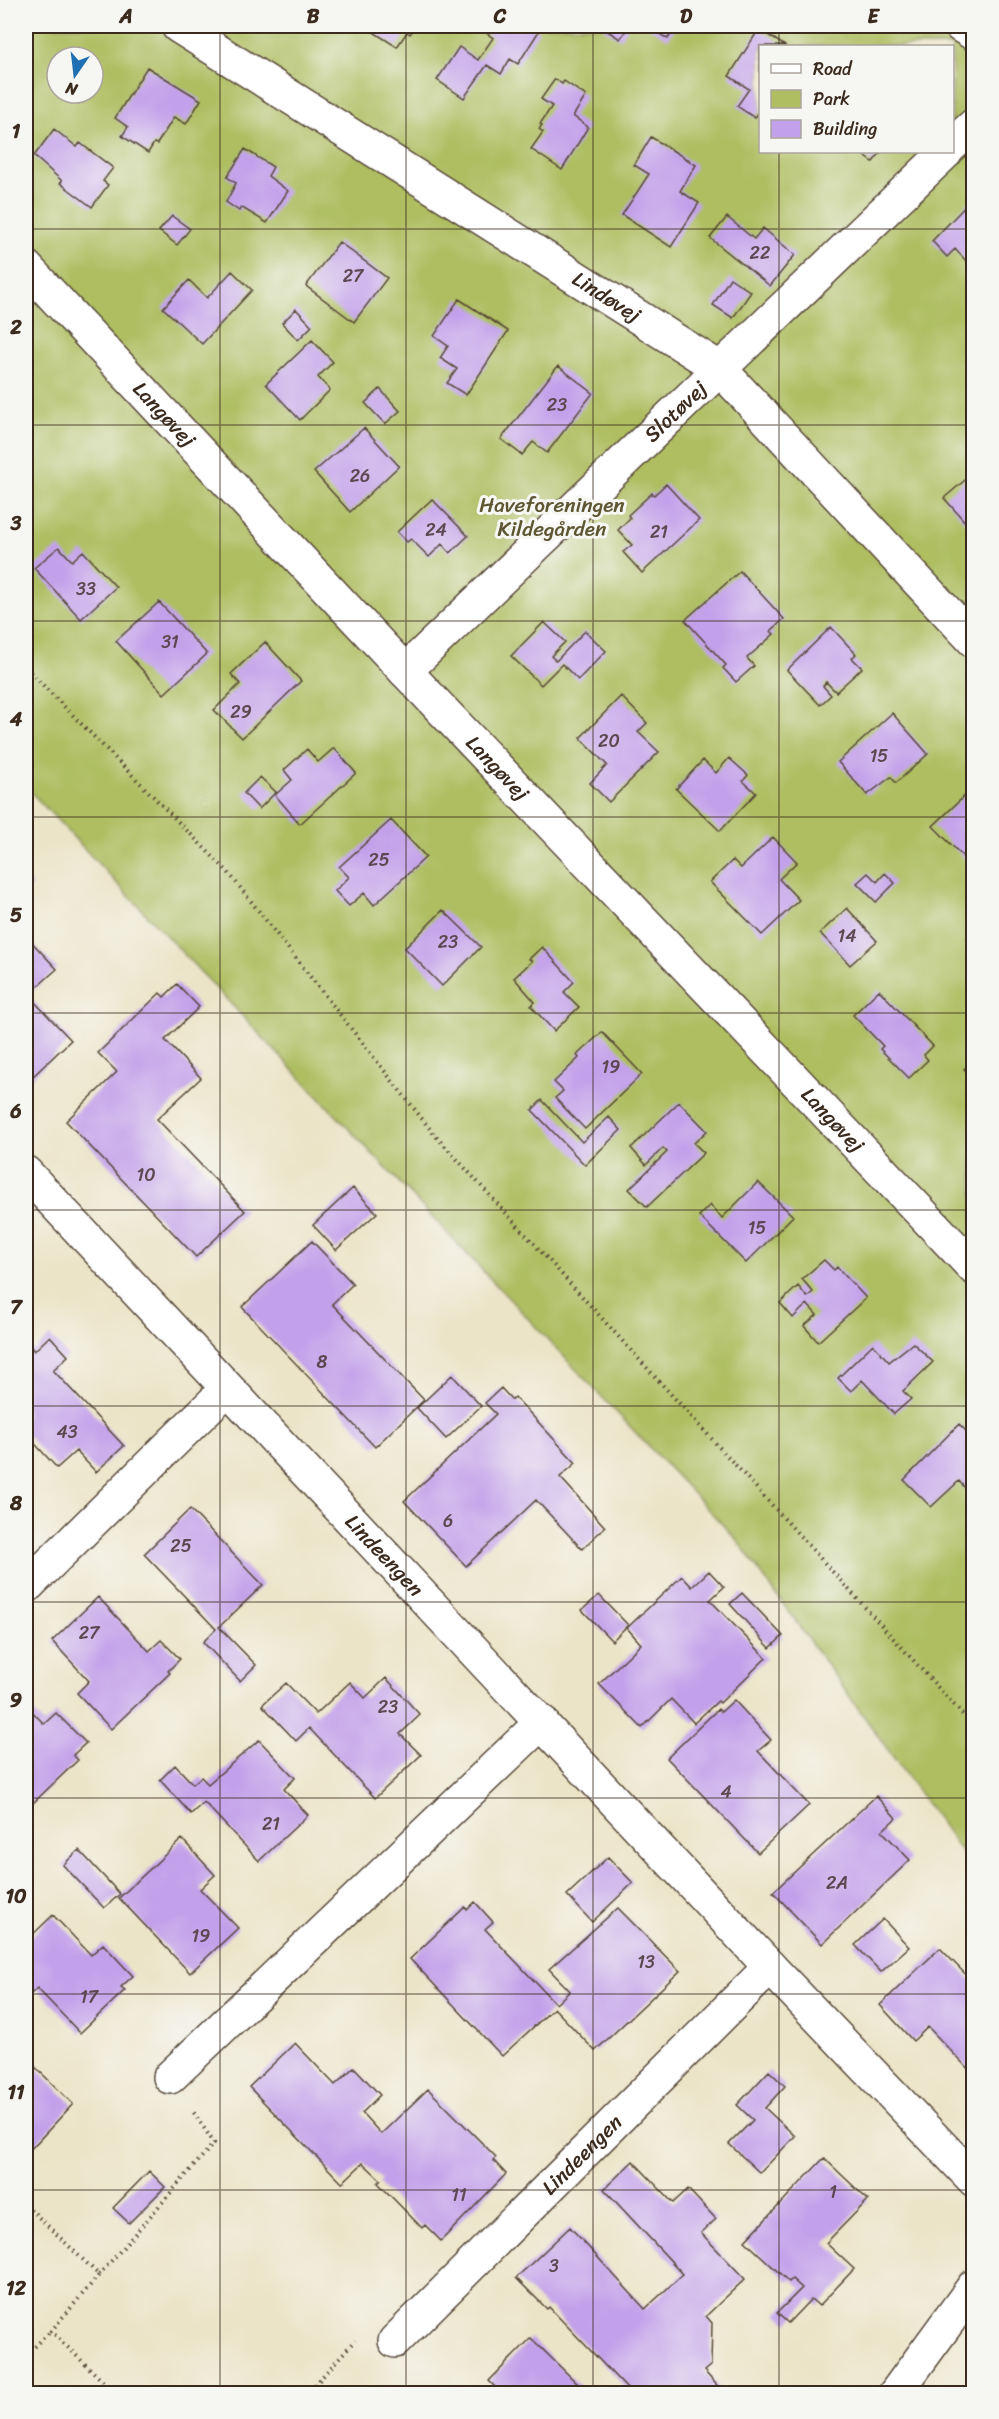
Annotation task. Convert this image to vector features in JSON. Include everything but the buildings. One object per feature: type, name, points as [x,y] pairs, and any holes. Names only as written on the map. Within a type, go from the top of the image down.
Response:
[{"type":"street","name":"Lindøvej","points":[[178,26],[719,368],[974,641]]},
{"type":"street","points":[[961,26],[974,34]]},
{"type":"street","points":[[954,143],[974,125]]},
{"type":"street","name":"Slotøvej","points":[[405,670],[945,153]]},
{"type":"street","name":"Langøvej","points":[[26,267],[405,670],[974,1268]]},
{"type":"street","name":"Lindeengen","points":[[26,1173],[770,1967],[974,2180]]},
{"type":"street","points":[[26,1587],[227,1389]]},
{"type":"street","points":[[170,2077],[542,1722]]},
{"type":"street","name":"Lindeengen","points":[[395,2341],[770,1967]]},
{"type":"street","points":[[895,2394],[974,2286]]},
{"type":"path","points":[[26,668],[228,872],[434,1134],[974,1727]]},
{"type":"path","points":[[26,2355],[51,2331],[214,2143],[170,2077]]},
{"type":"path","points":[[26,2205],[99,2275]]},
{"type":"path","points":[[51,2331],[116,2394]]},
{"type":"path","points":[[307,2394],[361,2334],[395,2341]]},
{"type":"green space","name":"Haveforeningen Kildegården","points":[[26,26],[973,26],[973,1868],[737,1540],[26,787]]}]
